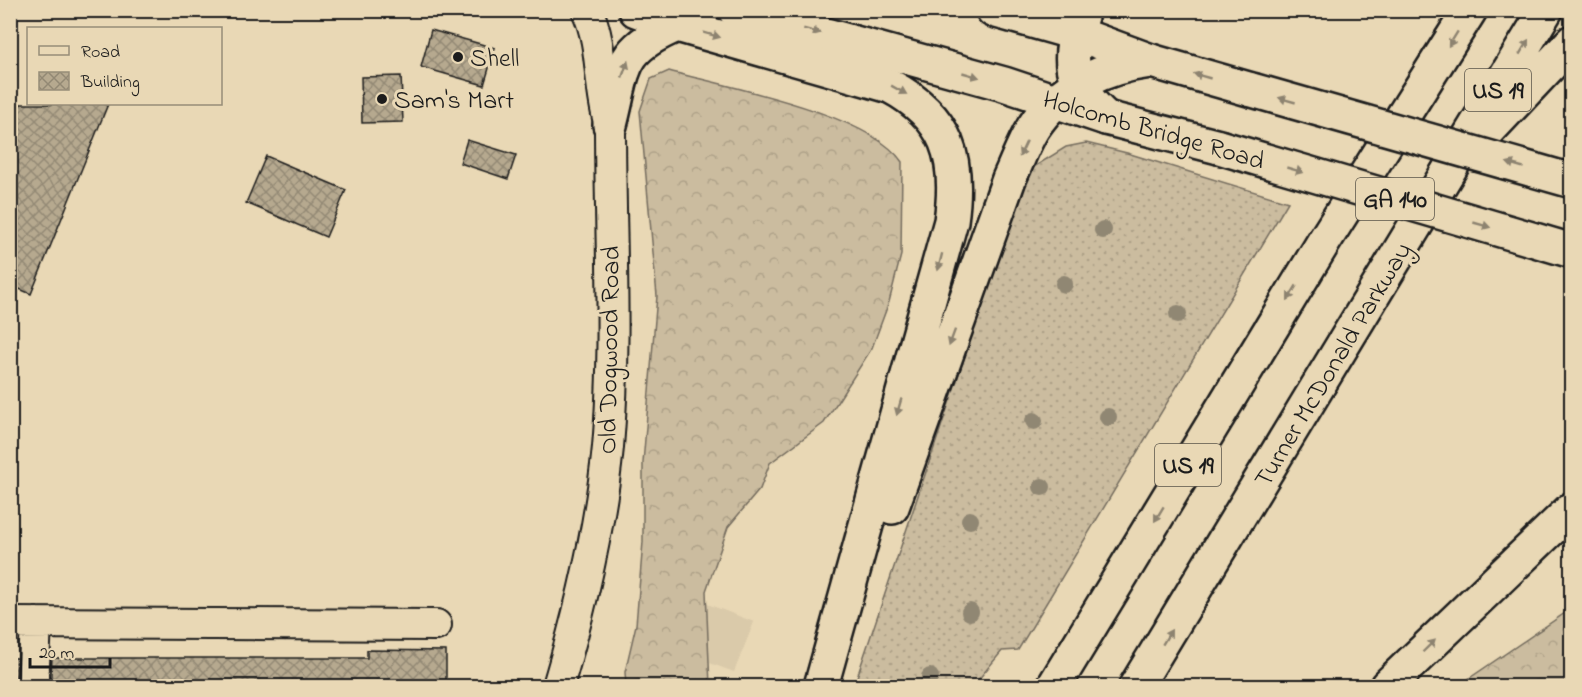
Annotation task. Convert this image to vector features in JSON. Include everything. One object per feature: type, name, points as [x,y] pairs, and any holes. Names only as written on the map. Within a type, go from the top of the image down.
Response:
[{"type":"main road","points":[[636,10],[677,25],[890,86],[909,96],[938,124],[948,145],[954,171],[951,221],[821,687]]},
{"type":"main road","name":"Holcomb Bridge Road","points":[[735,10],[1004,84],[1067,93],[1089,102],[1106,118],[1219,147],[1572,251]]},
{"type":"main road","name":"GA 140","points":[[993,10],[1079,22],[1151,61],[1572,182]]},
{"type":"main road","name":"US 19","points":[[1054,687],[1323,243],[1470,10]]},
{"type":"main road","name":"Turner McDonald Parkway","points":[[1136,687],[1546,10]]},
{"type":"main road","points":[[1067,93],[1079,22]]},
{"type":"main road","points":[[610,125],[624,69],[632,50],[652,35],[677,25]]},
{"type":"main road","points":[[1449,169],[1533,86],[1572,42]]},
{"type":"main road","points":[[828,687],[1008,179],[1033,128],[1067,93],[1105,71],[1151,61]]},
{"type":"main road","points":[[1387,687],[1572,509]]},
{"type":"street","name":"Old Dogwood Road","points":[[558,687],[582,607],[597,529],[608,446],[611,352],[610,125],[602,100],[595,30],[587,10]]},
{"type":"street","points":[[33,687],[23,623],[436,625]]},
{"type":"shaded area","points":[[697,600],[754,622],[734,672],[677,651]]},
{"type":"green space","points":[[669,71],[795,104],[860,130],[885,145],[902,162],[901,255],[889,302],[872,348],[824,423],[770,463],[760,489],[728,527],[706,591],[710,686],[626,686],[625,672],[636,625],[643,542],[643,463],[657,296],[640,111],[651,79]]},
{"type":"green space","points":[[1086,143],[1127,153],[1288,202],[1018,650],[1002,651],[973,686],[854,686],[1017,201],[1032,168],[1066,147]]},
{"type":"green space","points":[[1571,609],[1571,686],[1458,686]]},
{"type":"building","name":"Shell","points":[[431,30],[495,48],[484,85],[421,67]]},
{"type":"building","name":"Sam's Mart","points":[[401,76],[403,122],[362,123],[361,77]]},
{"type":"building","points":[[10,104],[108,105],[31,294],[10,285]]},
{"type":"building","points":[[467,140],[516,155],[508,179],[460,163]]},
{"type":"building","points":[[266,156],[346,190],[326,237],[246,203]]},
{"type":"building","points":[[367,650],[446,651],[446,687],[50,687],[52,658],[367,658]]},
{"type":"building","points":[[10,658],[17,658],[16,687],[10,687]]},
{"type":"place","name":"Shell","points":[[458,57]]},
{"type":"place","name":"Sam's Mart","points":[[382,99]]}]
